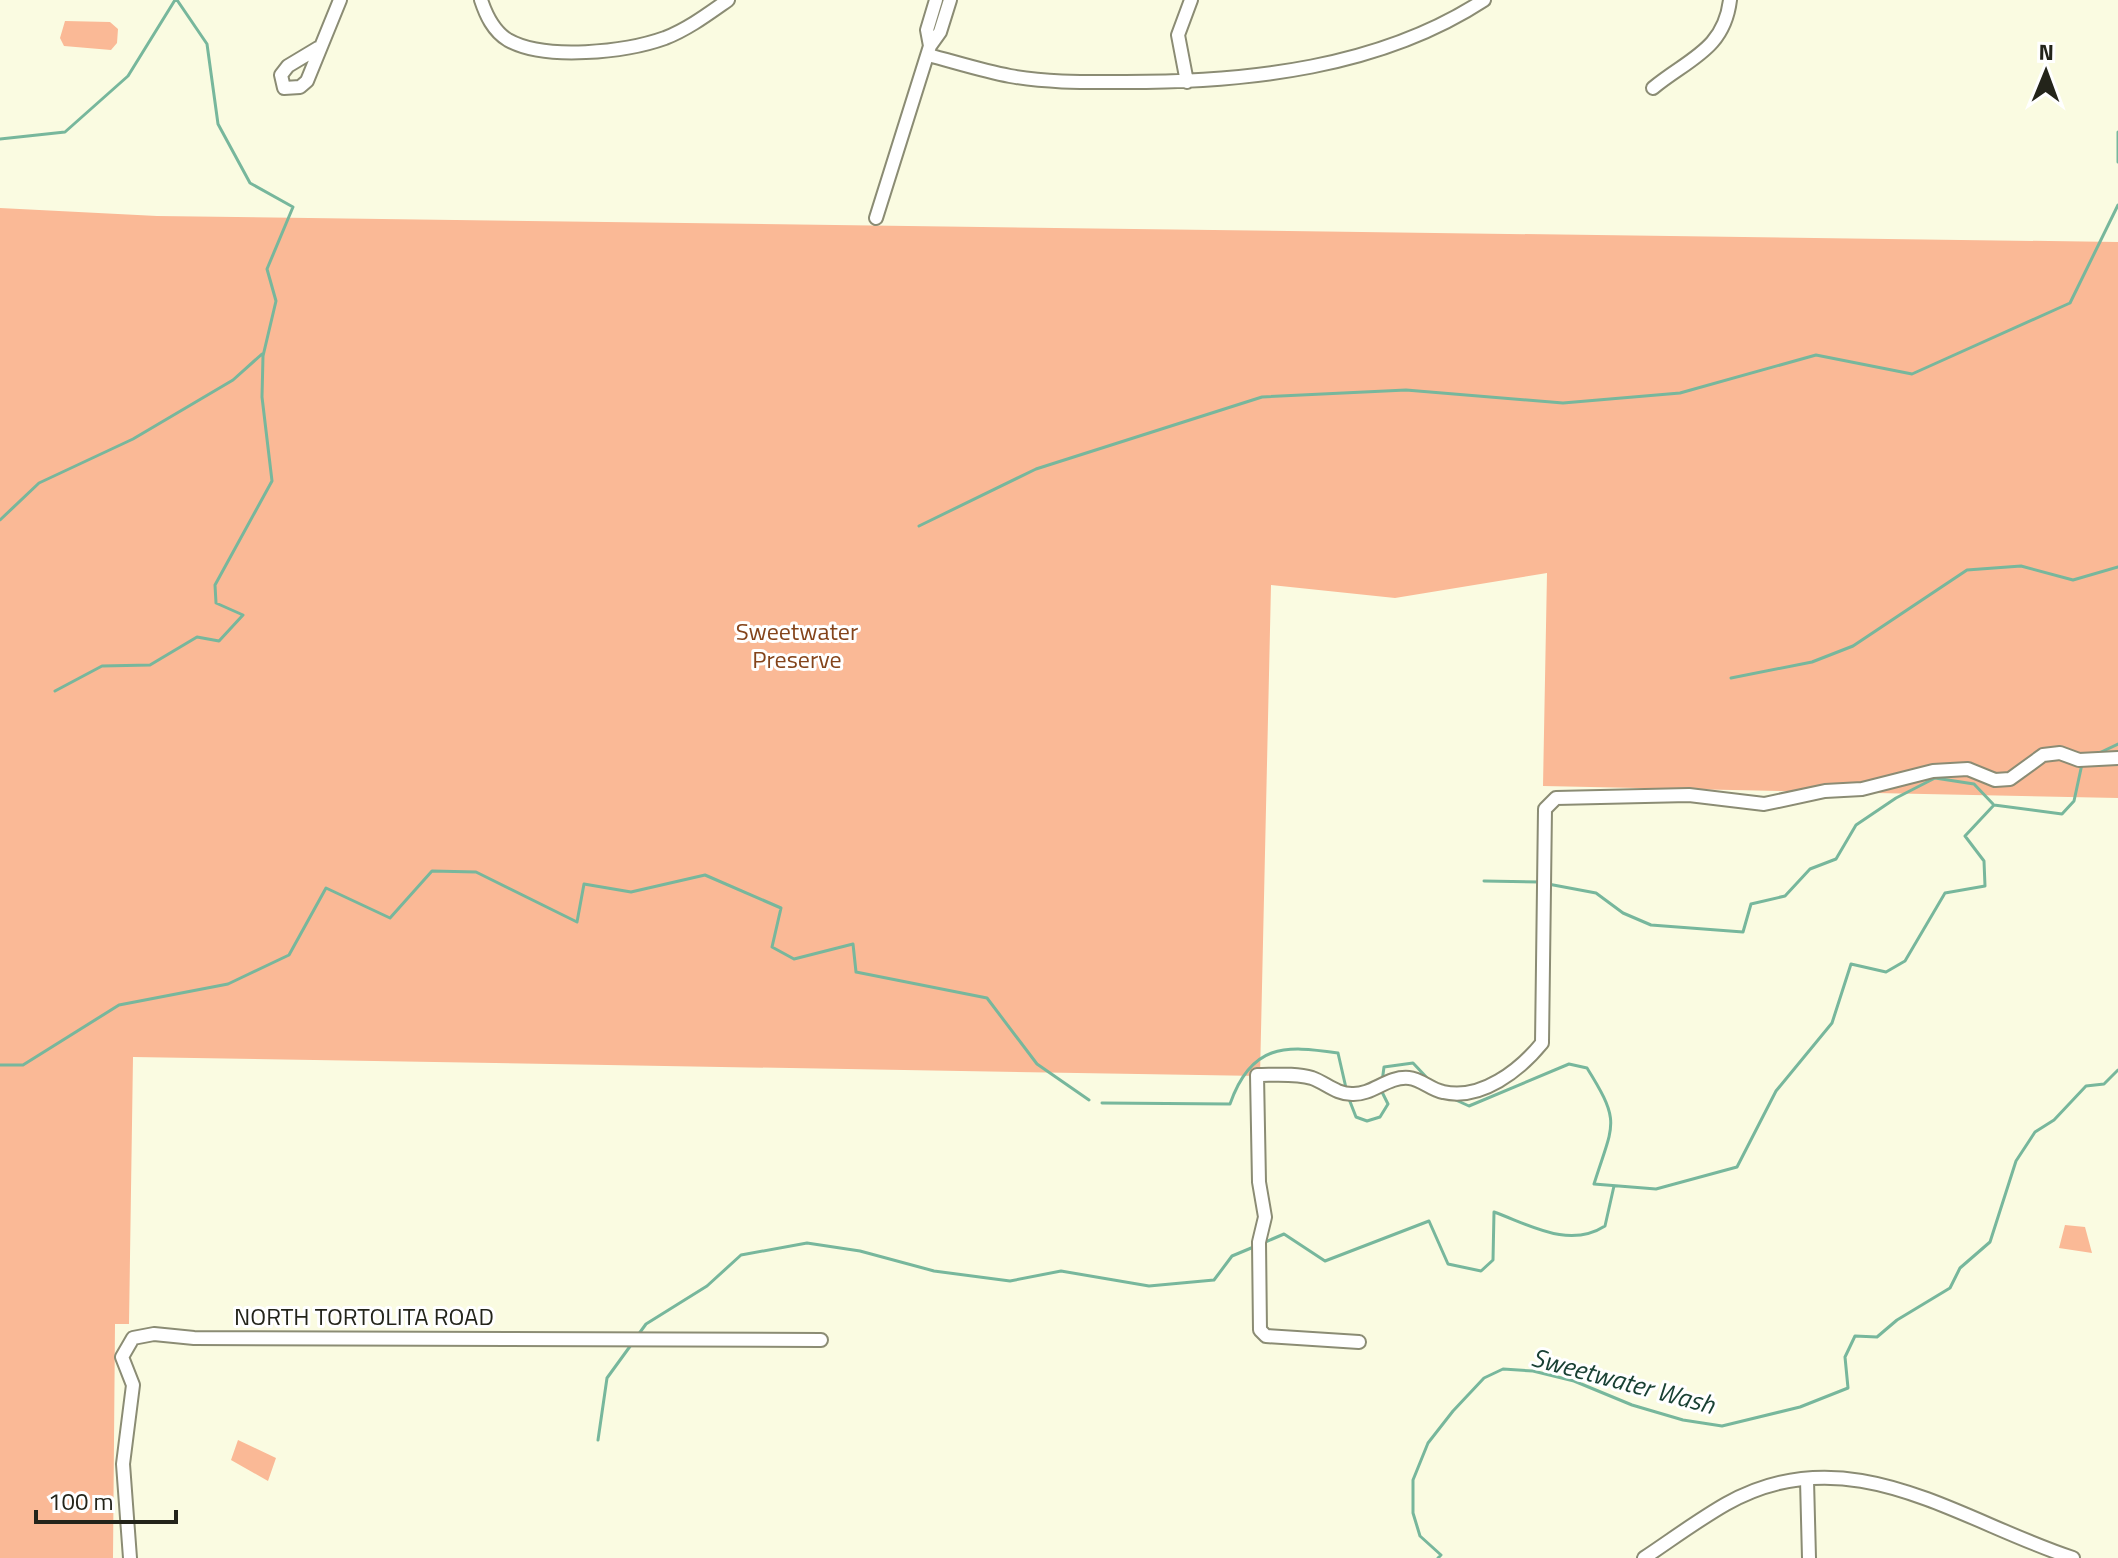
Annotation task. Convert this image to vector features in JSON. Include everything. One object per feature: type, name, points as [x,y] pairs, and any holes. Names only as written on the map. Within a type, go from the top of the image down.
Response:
[{"type":"street","points":[[318,48],[340,0]]},
{"type":"street","points":[[481,0],[489,21],[508,40],[537,48],[610,51],[668,37],[728,0]]},
{"type":"street","points":[[929,50],[927,30],[936,0]]},
{"type":"street","points":[[876,218],[929,50],[940,32],[950,0]]},
{"type":"street","points":[[1187,82],[1178,35],[1191,0]]},
{"type":"street","points":[[929,50],[1010,76],[1072,83],[1187,82],[1283,73],[1351,57],[1422,33],[1484,0]]},
{"type":"street","points":[[1653,88],[1711,47],[1728,21],[1730,0]]},
{"type":"street","points":[[1359,1342],[1266,1336],[1260,1330],[1259,1242],[1265,1217],[1259,1182],[1257,1075],[1311,1078],[1348,1095],[1362,1094],[1395,1077],[1414,1078],[1441,1092],[1452,1094],[1477,1090],[1520,1070],[1542,1043],[1545,809],[1556,798],[1689,795],[1764,804],[1825,791],[1862,789],[1933,771],[1968,769],[1995,780],[2010,779],[2043,755],[2060,753],[2079,760],[2118,758]]},
{"type":"street","name":"NORTH TORTOLITA ROAD","points":[[130,1558],[123,1464],[133,1385],[122,1357],[133,1338],[154,1334],[194,1338],[821,1340]]},
{"type":"street","points":[[1807,1480],[1809,1558]]},
{"type":"street","points":[[1644,1558],[1728,1503],[1783,1483],[1807,1480],[1866,1480],[1909,1490],[2073,1558]]},
{"type":"green space","points":[[65,21],[110,22],[118,29],[117,43],[111,50],[64,46],[60,38]]},
{"type":"green space","name":"Sweetwater Preserve","points":[[0,208],[157,216],[2118,242],[2118,798],[1543,786],[1547,573],[1395,598],[1271,585],[1260,1076],[133,1057],[129,1324],[115,1324],[113,1558],[0,1558]]},
{"type":"green space","points":[[2065,1225],[2085,1227],[2092,1253],[2059,1248]]},
{"type":"green space","points":[[238,1440],[276,1458],[268,1481],[231,1460]]},
{"type":"waterway","points":[[0,139],[65,132],[128,76],[175,0]]},
{"type":"waterway","points":[[55,691],[102,666],[150,665],[197,637],[219,641],[243,615],[216,603],[215,585],[272,481],[262,397],[263,356],[276,301],[267,269],[293,207],[250,183],[218,124],[207,44],[177,0]]},
{"type":"waterway","points":[[2118,132],[2118,162]]},
{"type":"waterway","points":[[919,526],[1036,469],[1262,397],[1406,390],[1563,403],[1680,393],[1816,355],[1912,374],[2070,303],[2118,205]]},
{"type":"waterway","points":[[0,520],[39,483],[133,439],[233,380],[262,354]]},
{"type":"waterway","points":[[1731,678],[1812,662],[1853,646],[1967,570],[2021,566],[2073,580],[2118,567]]},
{"type":"waterway","points":[[2097,754],[2118,744]]},
{"type":"waterway","points":[[1447,1096],[1469,1106],[1569,1064],[1587,1068],[1606,1101],[1611,1124],[1594,1184],[1656,1189],[1737,1167],[1776,1091],[1832,1023],[1851,964],[1886,972],[1905,961],[1945,893],[1985,886],[1984,861],[1965,836],[1994,805],[2062,814],[2074,801],[2082,764]]},
{"type":"waterway","points":[[1548,884],[1596,893],[1623,913],[1651,925],[1743,932],[1751,904],[1785,896],[1810,869],[1836,859],[1856,825],[1896,798],[1935,778],[1974,784],[1993,804]]},
{"type":"waterway","points":[[0,1065],[23,1065],[119,1005],[228,984],[289,955],[326,888],[390,918],[432,871],[476,872],[577,922],[584,884],[631,892],[705,875],[781,908],[772,947],[794,959],[853,944],[856,972],[987,998],[1037,1064],[1089,1100]]},
{"type":"waterway","points":[[1484,881],[1540,882]]},
{"type":"waterway","points":[[1102,1103],[1230,1104],[1238,1084],[1259,1059],[1272,1053],[1301,1049],[1338,1053],[1346,1088]]},
{"type":"waterway","points":[[1382,1082],[1384,1067],[1413,1063],[1429,1080]]},
{"type":"waterway","name":"Sweetwater Wash","points":[[1438,1558],[1441,1555],[1420,1536],[1413,1513],[1413,1480],[1428,1443],[1484,1378],[1503,1369],[1533,1371],[1574,1381],[1632,1405],[1683,1420],[1722,1426],[1800,1407],[1848,1388],[1845,1357],[1855,1336],[1877,1337],[1897,1320],[1950,1288],[1960,1268],[1990,1242],[2016,1161],[2035,1132],[2054,1120],[2086,1086],[2104,1084],[2118,1070]]},
{"type":"waterway","points":[[1349,1099],[1356,1117],[1367,1121],[1380,1117],[1388,1104],[1381,1090]]},
{"type":"waterway","points":[[1263,1243],[1284,1234],[1325,1261],[1429,1221],[1448,1264],[1481,1271],[1493,1260],[1494,1212],[1550,1232],[1564,1235],[1591,1233],[1605,1226],[1614,1186]]},
{"type":"waterway","points":[[638,1335],[646,1324],[707,1286],[741,1255],[807,1243],[860,1251],[934,1271],[1010,1281],[1061,1271],[1149,1286],[1214,1280],[1232,1256],[1256,1246]]},
{"type":"waterway","points":[[598,1440],[607,1378],[631,1345]]}]
